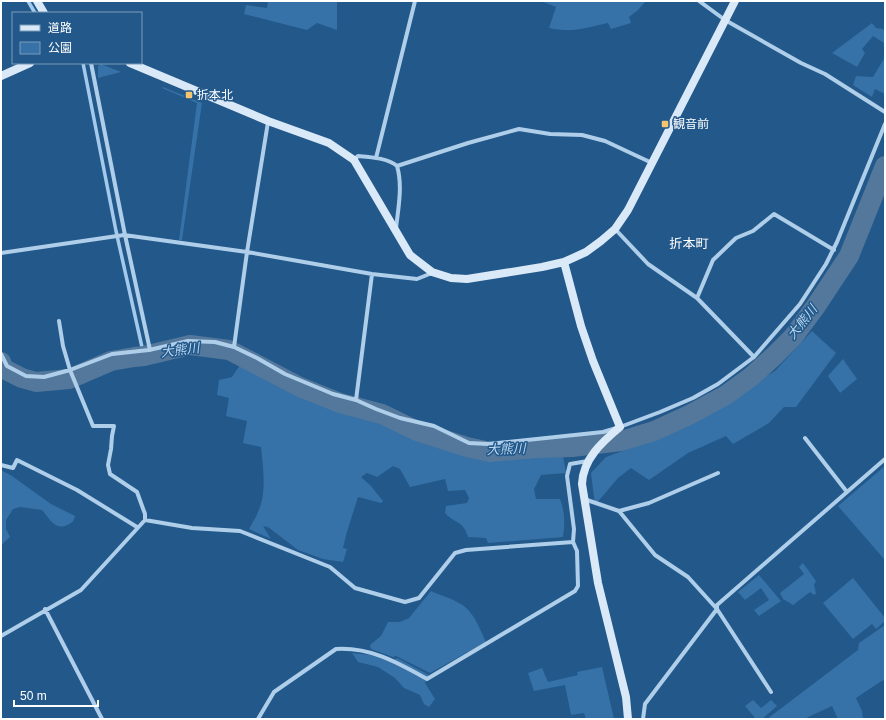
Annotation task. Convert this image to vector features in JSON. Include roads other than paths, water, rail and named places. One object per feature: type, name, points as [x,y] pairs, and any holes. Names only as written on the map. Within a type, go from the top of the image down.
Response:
[{"type":"street","points":[[37,1],[43,12]]},
{"type":"street","points":[[376,158],[415,1]]},
{"type":"street","points":[[700,1],[726,20],[801,63],[825,74],[885,112]]},
{"type":"street","points":[[132,64],[268,121],[329,143],[354,160],[410,255],[432,272],[451,278],[467,279],[564,262],[586,252],[615,229],[628,210],[653,163],[735,1]]},
{"type":"street","points":[[1,76],[28,64]]},
{"type":"street","points":[[91,64],[124,235],[149,350]]},
{"type":"street","points":[[234,347],[247,252],[268,121]]},
{"type":"street","points":[[1,354],[7,366],[26,376],[44,377],[70,370],[112,354],[149,350],[188,341],[215,342],[234,347],[306,384],[333,394],[356,400],[400,418],[434,426],[469,443],[488,444],[603,432],[660,412],[693,398],[718,384],[754,357],[800,304],[834,250],[885,124]]},
{"type":"street","points":[[397,166],[468,143],[519,129],[550,134],[582,135],[605,141],[653,163]]},
{"type":"street","points":[[354,160],[358,156],[376,158],[394,163],[397,166],[400,175],[400,190],[396,232]]},
{"type":"street","points":[[697,298],[713,260],[736,238],[753,231],[774,214],[834,250]]},
{"type":"street","points":[[615,229],[648,264],[697,298],[754,357]]},
{"type":"street","points":[[1,253],[124,235],[247,252],[372,274],[417,279],[432,272]]},
{"type":"street","points":[[564,262],[581,326],[593,361],[620,427]]},
{"type":"street","points":[[356,400],[372,274]]},
{"type":"street","points":[[59,321],[63,346],[70,370],[93,426],[114,426],[112,449],[108,465],[110,474],[137,492],[145,514],[145,520]]},
{"type":"street","points":[[620,427],[604,441],[590,459],[584,469],[582,477],[584,499],[598,583],[626,697],[628,719]]},
{"type":"street","points":[[805,438],[847,492]]},
{"type":"street","points":[[258,719],[274,692],[336,648],[369,652],[392,659],[427,679],[575,591],[578,586],[577,551],[573,542],[574,529],[567,476],[570,464],[590,459]]},
{"type":"street","points":[[643,719],[645,704],[717,609],[717,605],[885,459]]},
{"type":"street","points":[[1,464],[12,468],[17,460],[77,490],[137,526]]},
{"type":"street","points":[[619,511],[649,503],[718,473]]},
{"type":"street","points":[[584,499],[619,511],[655,556],[688,577],[717,609],[771,692]]},
{"type":"street","points":[[1,636],[45,609],[81,590],[137,526],[145,520],[192,528],[240,531],[330,567],[355,588],[405,602],[418,598],[455,553],[466,550],[573,542]]},
{"type":"street","points":[[45,609],[102,719]]},
{"type":"waterway","points":[[28,1],[34,12]]},
{"type":"waterway","points":[[83,64],[116,231],[144,356]]},
{"type":"waterway","name":"大熊川","points":[[1,362],[4,369],[22,378],[36,382],[69,379],[111,361],[144,356],[190,345],[206,347],[229,350],[300,387],[340,403],[382,414],[417,431],[467,447],[490,452],[572,447],[621,441],[654,431],[689,415],[726,395],[752,376],[793,337],[816,306],[849,256],[885,166]]},
{"type":"place","name":"折本北","points":[[189,95]]},
{"type":"place","name":"観音前","points":[[665,124]]},
{"type":"district","name":"折本町","points":[[689,243]]}]
